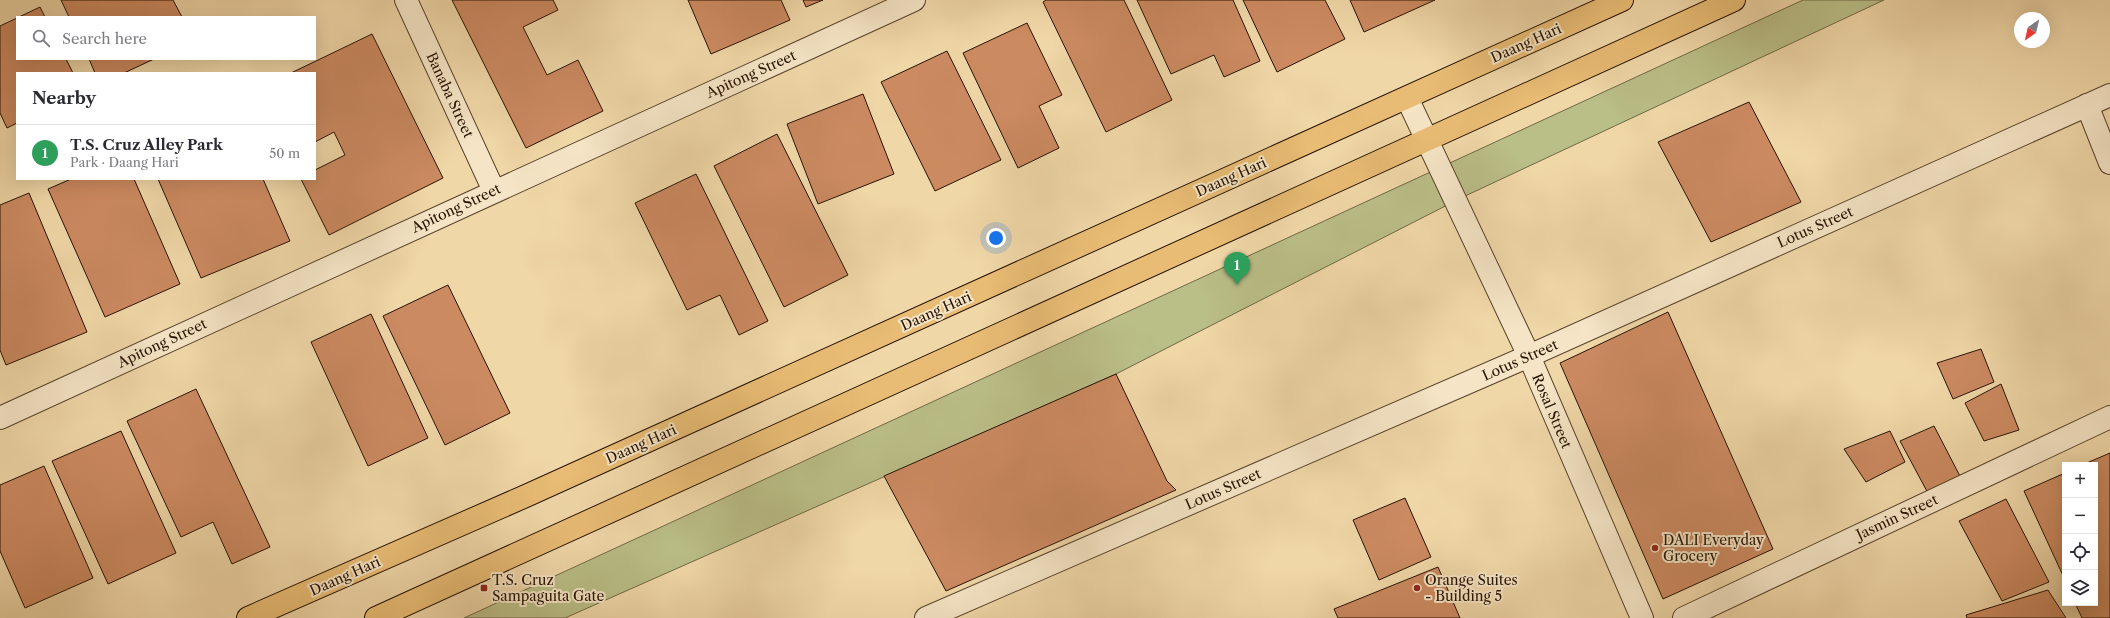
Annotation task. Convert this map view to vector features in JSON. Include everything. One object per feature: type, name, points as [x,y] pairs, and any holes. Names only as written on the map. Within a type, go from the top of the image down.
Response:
[{"type":"main road","name":"Daang Hari","points":[[248,618],[528,495],[1622,0]]},
{"type":"main road","points":[[376,618],[1734,0]]},
{"type":"street","name":"Banaba Street","points":[[406,0],[494,191]]},
{"type":"street","name":"Apitong Street","points":[[0,418],[914,0]]},
{"type":"street","name":"Lotus Street","points":[[926,618],[1529,356],[2110,95]]},
{"type":"street","name":"Rosal Street","points":[[1407,98],[1529,356],[1642,618]]},
{"type":"street","points":[[2087,105],[2110,163]]},
{"type":"street","name":"Jasmin Street","points":[[1684,618],[2110,417]]},
{"type":"green space","points":[[1803,0],[1884,0],[1463,197],[1116,374],[565,618],[464,618]]},
{"type":"building","points":[[61,0],[173,0],[181,16],[69,16]]},
{"type":"building","points":[[452,0],[553,0],[558,10],[523,27],[547,75],[578,60],[603,111],[526,148]]},
{"type":"building","points":[[688,0],[781,0],[790,20],[711,54]]},
{"type":"building","points":[[803,0],[823,0],[806,7]]},
{"type":"building","points":[[1046,0],[1124,0],[1172,100],[1106,132],[1043,2]]},
{"type":"building","points":[[1137,0],[1233,0],[1260,61],[1224,77],[1214,55],[1171,74]]},
{"type":"building","points":[[1243,0],[1325,0],[1345,39],[1277,72]]},
{"type":"building","points":[[1350,0],[1435,0],[1364,32]]},
{"type":"building","points":[[40,7],[44,16],[21,16]]},
{"type":"building","points":[[16,18],[16,60],[66,60],[72,72],[16,72],[16,124],[7,128],[0,113],[0,26]]},
{"type":"building","points":[[1027,23],[1062,95],[1039,106],[1059,148],[1018,168],[963,53]]},
{"type":"building","points":[[372,34],[443,178],[329,235],[302,180],[316,180],[316,170],[345,155],[334,132],[316,141],[316,72],[293,72]]},
{"type":"building","points":[[947,51],[1001,160],[935,191],[881,82]]},
{"type":"building","points":[[89,60],[152,60],[126,72],[95,72]]},
{"type":"building","points":[[863,94],[894,174],[818,204],[787,124]]},
{"type":"building","points":[[1749,102],[1801,202],[1711,242],[1658,142]]},
{"type":"building","points":[[777,134],[848,275],[784,307],[714,166]]},
{"type":"building","points":[[696,174],[768,321],[739,335],[720,295],[687,310],[635,203]]},
{"type":"building","points":[[69,180],[134,180],[180,284],[105,317],[48,189]]},
{"type":"building","points":[[158,180],[263,180],[290,241],[201,278]]},
{"type":"building","points":[[29,193],[87,332],[6,365],[0,350],[0,205]]},
{"type":"building","points":[[448,285],[510,413],[445,445],[383,316]]},
{"type":"building","points":[[1668,312],[1773,549],[1663,599],[1560,363]]},
{"type":"building","points":[[371,314],[428,438],[368,466],[311,342]]},
{"type":"building","points":[[1981,349],[1994,382],[1953,399],[1937,363]]},
{"type":"building","points":[[1116,374],[1167,481],[1176,490],[946,591],[884,476]]},
{"type":"building","points":[[2001,384],[2019,430],[1984,441],[1965,403]]},
{"type":"building","points":[[196,389],[270,547],[232,564],[213,522],[181,537],[127,421]]},
{"type":"building","points":[[1934,426],[1962,480],[1929,495],[1900,441]]},
{"type":"building","points":[[121,431],[176,553],[108,584],[52,461]]},
{"type":"building","points":[[1890,431],[1905,462],[1866,482],[1844,449]]},
{"type":"building","points":[[2110,453],[2110,618],[2082,618],[2076,606],[2098,606],[2098,462],[2089,462]]},
{"type":"building","points":[[44,466],[93,578],[25,608],[0,551],[0,485]]},
{"type":"building","points":[[2062,474],[2062,573],[2024,491]]},
{"type":"building","points":[[1405,498],[1431,557],[1379,580],[1353,520]]},
{"type":"building","points":[[2006,499],[2049,582],[2002,601],[1959,521]]},
{"type":"building","name":"Orange Suites - Building 5","points":[[1438,567],[1460,618],[1338,618],[1334,609]]},
{"type":"building","points":[[2048,590],[2066,618],[1967,618],[1966,615]]},
{"type":"place","name":"T.S. Cruz Alley Park","points":[[1237,285]]},
{"type":"place","name":"DALI Everyday Grocery","points":[[1655,548]]},
{"type":"place","name":"T.S. Cruz Sampaguita Gate","points":[[484,588]]},
{"type":"place","name":"Orange Suites - Building 5","points":[[1417,588]]}]
